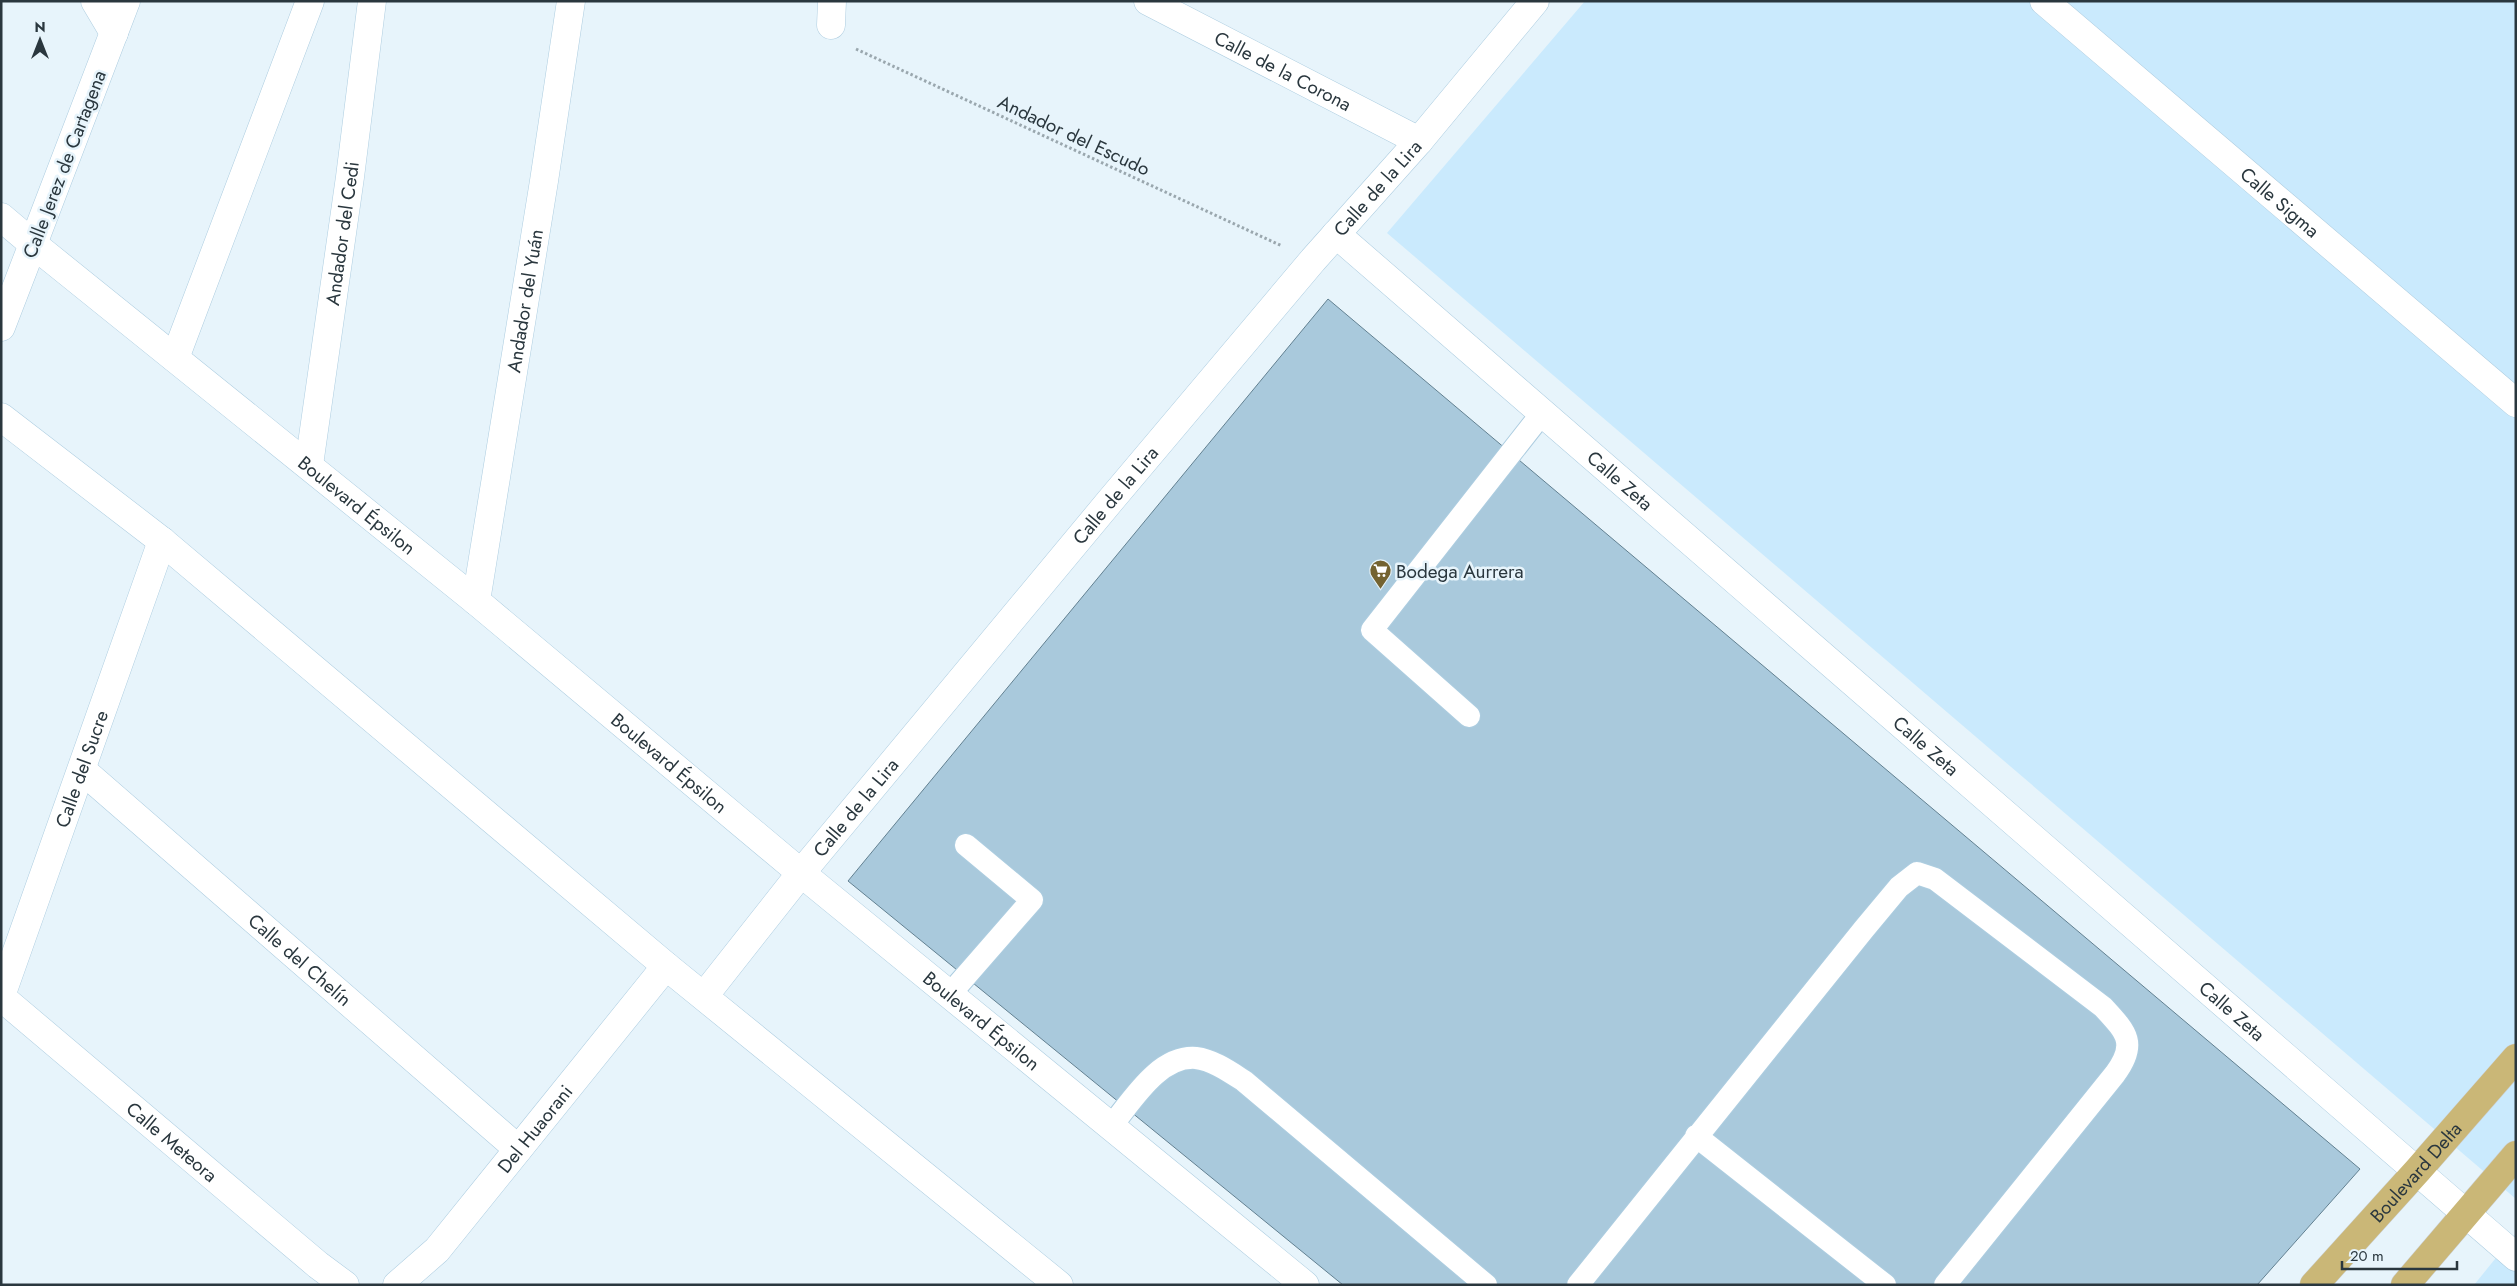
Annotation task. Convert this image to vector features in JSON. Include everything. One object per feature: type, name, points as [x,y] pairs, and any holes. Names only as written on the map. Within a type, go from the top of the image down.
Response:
[{"type":"main road","name":"Boulevard Delta","points":[[2314,1285],[2516,1058]]},
{"type":"main road","points":[[2405,1285],[2516,1156]]},
{"type":"street","points":[[95,1],[114,33]]},
{"type":"street","name":"Calle Jerez de Cartagena","points":[[1,327],[126,1]]},
{"type":"street","points":[[175,358],[310,1]]},
{"type":"street","name":"Andador del Cedi","points":[[308,465],[350,178],[372,1]]},
{"type":"street","name":"Andador del Yuán","points":[[476,601],[571,1]]},
{"type":"street","name":"Calle de la Corona","points":[[1148,1],[1419,141]]},
{"type":"street","name":"Calle de la Lira","points":[[704,996],[801,873],[1110,501],[1313,260],[1419,141],[1535,1]]},
{"type":"street","name":"Calle Sigma","points":[[2044,1],[2516,403]]},
{"type":"street","name":"Boulevard Épsilon","points":[[1,217],[476,601],[801,873],[1112,1125],[1305,1285]]},
{"type":"street","name":"Calle Zeta","points":[[1336,234],[2418,1170],[2516,1257]]},
{"type":"street","points":[[1,417],[162,541],[666,966],[1059,1285]]},
{"type":"street","name":"Calle del Sucre","points":[[1,997],[162,541]]},
{"type":"street","name":"Calle del Chelín","points":[[82,770],[518,1149]]},
{"type":"street","name":"Del Huaorani","points":[[397,1285],[437,1250],[666,966]]},
{"type":"street","name":"Calle Meteora","points":[[1,997],[318,1265],[345,1285]]},
{"type":"lane","points":[[1469,716],[1372,630],[1543,412]]},
{"type":"lane","points":[[950,994],[1032,900],[966,845]]},
{"type":"lane","points":[[1578,1285],[1696,1136],[1899,887],[1917,873],[1935,879],[2103,1007],[2125,1032],[2128,1044],[2123,1063],[2115,1074],[1945,1285]]},
{"type":"lane","points":[[1112,1125],[1159,1071],[1176,1061],[1196,1058],[1221,1066],[1244,1080],[1486,1285]]},
{"type":"lane","points":[[1696,1136],[1885,1285]]},
{"type":"path","name":"Andador del Escudo","points":[[832,13],[836,34],[846,43],[864,53],[1313,260]]},
{"type":"shaded area","points":[[1585,1],[2516,1],[2516,1199],[1387,233]]},
{"type":"shaded area","points":[[2516,1233],[2516,1285],[2474,1285]]},
{"type":"building","name":"Bodega Aurrera","points":[[1328,299],[2360,1169],[2257,1285],[1343,1285],[848,881]]},
{"type":"place","name":"Bodega Aurrera","points":[[1380,590]]}]
